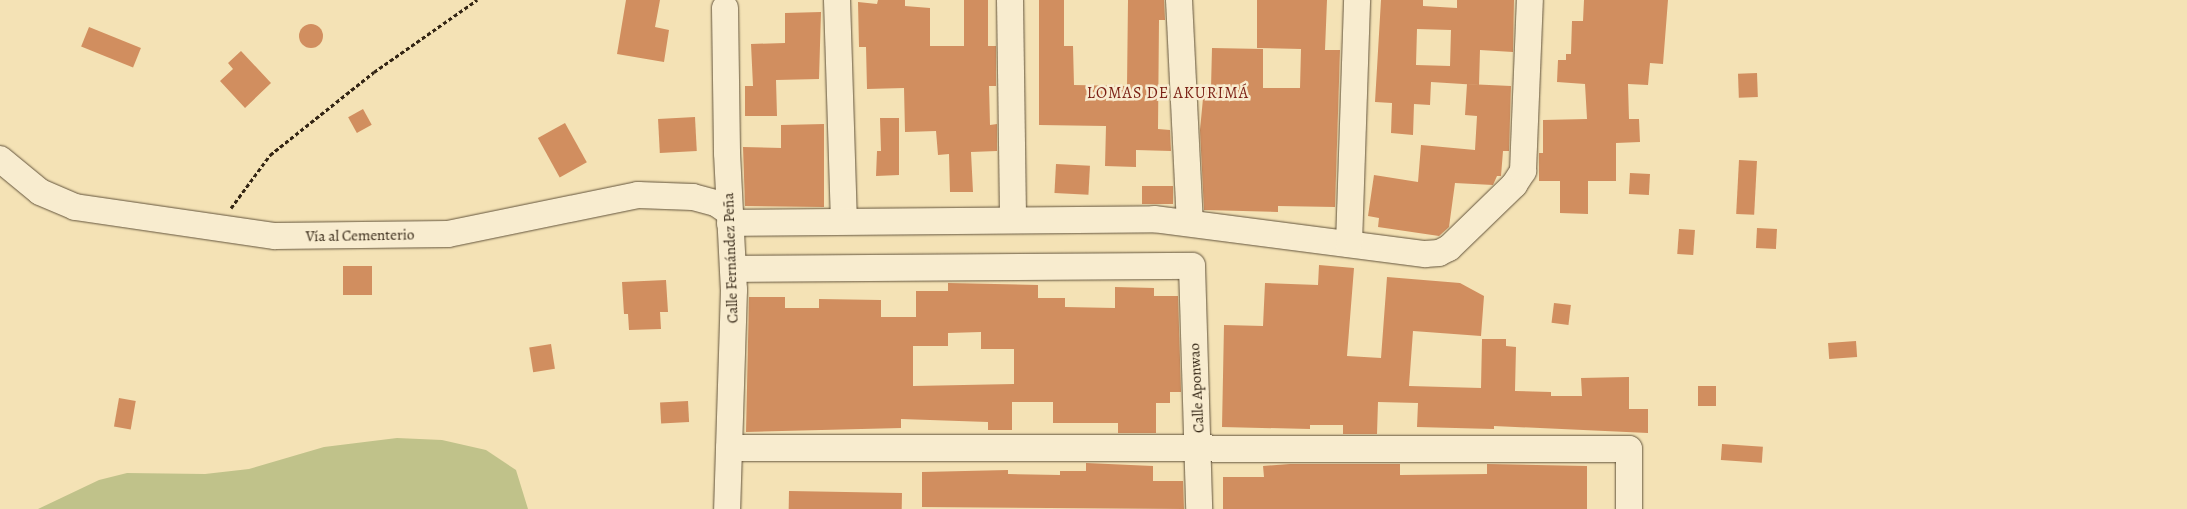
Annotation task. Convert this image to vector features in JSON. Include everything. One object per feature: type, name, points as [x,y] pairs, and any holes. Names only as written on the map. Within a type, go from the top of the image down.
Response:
[{"type":"street","points":[[838,0],[844,221]]},
{"type":"street","points":[[1010,0],[1014,218]]},
{"type":"street","points":[[1179,0],[1190,223]]},
{"type":"street","points":[[1349,244],[1357,0]]},
{"type":"street","points":[[730,217],[844,221],[1014,218],[1154,219],[1425,254],[1439,253],[1514,185],[1523,171],[1526,150],[1530,0]]},
{"type":"street","name":"Calle Fernández Peña","points":[[725,8],[733,269],[727,509]]},
{"type":"street","name":"Vía al Cementerio","points":[[0,160],[26,182],[57,202],[120,215],[283,236],[448,234],[508,224],[600,201],[666,194],[716,203],[730,217]]},
{"type":"street","name":"Calle Aponwao","points":[[733,269],[1192,266],[1200,448],[1199,509]]},
{"type":"street","points":[[729,448],[1629,449],[1629,509]]},
{"type":"path","points":[[222,229],[235,199],[270,155],[374,72],[477,0]]},
{"type":"green space","points":[[397,438],[442,440],[486,450],[516,470],[528,509],[38,509],[99,480],[127,473],[205,474],[249,469],[324,447]]},
{"type":"building","points":[[626,0],[660,0],[655,27],[669,30],[664,62],[617,54]]},
{"type":"building","points":[[878,0],[905,0],[905,6],[930,8],[930,46],[964,46],[964,0],[988,0],[988,46],[996,46],[996,86],[989,86],[990,125],[997,124],[997,151],[971,152],[973,192],[950,192],[949,154],[938,155],[936,131],[905,132],[904,88],[867,89],[866,47],[859,47],[858,2],[877,4]]},
{"type":"building","points":[[1039,0],[1064,0],[1064,46],[1073,46],[1074,85],[1127,86],[1128,0],[1164,0],[1165,20],[1159,20],[1158,129],[1170,130],[1171,151],[1136,150],[1136,167],[1105,166],[1106,126],[1039,125]]},
{"type":"building","points":[[1257,0],[1327,0],[1325,50],[1340,50],[1335,207],[1278,206],[1278,212],[1204,210],[1200,130],[1204,88],[1211,88],[1212,48],[1263,49],[1263,88],[1300,88],[1301,49],[1257,48]]},
{"type":"building","points":[[1381,0],[1423,0],[1423,6],[1457,8],[1457,0],[1514,0],[1513,52],[1480,50],[1479,85],[1431,82],[1430,105],[1414,104],[1413,135],[1391,133],[1392,103],[1375,102]],"holes":[[[1417,29],[1451,30],[1450,66],[1416,65]]]},
{"type":"building","points":[[1584,0],[1668,0],[1663,64],[1650,63],[1648,85],[1628,84],[1629,119],[1639,119],[1640,142],[1616,143],[1616,181],[1588,181],[1588,214],[1560,213],[1560,181],[1539,181],[1539,153],[1543,153],[1543,120],[1587,119],[1585,84],[1557,82],[1558,60],[1566,60],[1566,54],[1571,54],[1572,21],[1583,21]]},
{"type":"building","points":[[821,12],[819,79],[776,80],[777,116],[745,116],[745,86],[753,86],[751,44],[785,43],[785,13]]},
{"type":"building","points":[[311,24],[316,25],[322,31],[322,41],[316,47],[311,48],[306,47],[300,41],[299,36],[300,31],[306,25]]},
{"type":"building","points":[[89,27],[141,48],[133,67],[81,46]]},
{"type":"building","points":[[241,51],[271,83],[245,108],[220,81],[233,69],[228,63]]},
{"type":"building","points":[[1757,73],[1758,97],[1739,98],[1738,74]]},
{"type":"building","points":[[1467,84],[1511,86],[1509,151],[1503,151],[1501,176],[1497,176],[1493,185],[1455,183],[1449,227],[1439,236],[1378,227],[1379,218],[1368,216],[1374,175],[1418,182],[1421,145],[1475,150],[1477,116],[1465,115]]},
{"type":"building","points":[[363,109],[372,125],[357,133],[348,117]]},
{"type":"building","points":[[695,117],[697,151],[660,153],[658,119]]},
{"type":"building","points":[[880,118],[899,118],[899,175],[876,176],[877,151],[881,151]]},
{"type":"building","points":[[565,123],[587,162],[560,177],[538,138]]},
{"type":"building","points":[[824,124],[824,207],[745,206],[743,147],[781,148],[781,125]]},
{"type":"building","points":[[1739,160],[1757,161],[1754,215],[1736,214]]},
{"type":"building","points":[[1056,164],[1090,166],[1088,195],[1054,193]]},
{"type":"building","points":[[1630,173],[1650,174],[1649,195],[1629,194]]},
{"type":"building","points":[[1142,186],[1173,186],[1173,204],[1142,204]]},
{"type":"building","points":[[1757,228],[1777,229],[1776,249],[1756,248]]},
{"type":"building","points":[[1679,229],[1695,230],[1693,255],[1677,254]]},
{"type":"building","points":[[1319,265],[1354,268],[1347,356],[1381,358],[1387,277],[1460,283],[1484,296],[1481,336],[1413,331],[1409,386],[1481,388],[1482,339],[1506,339],[1506,346],[1516,347],[1515,391],[1551,392],[1551,396],[1582,396],[1581,378],[1629,377],[1629,409],[1648,409],[1648,433],[1494,426],[1494,429],[1417,427],[1418,403],[1378,402],[1377,434],[1343,434],[1343,425],[1310,425],[1310,429],[1222,427],[1224,325],[1263,326],[1265,283],[1318,285]]},
{"type":"building","points":[[343,266],[372,266],[372,295],[343,295]]},
{"type":"building","points":[[666,280],[668,312],[660,312],[661,329],[629,330],[628,314],[624,314],[622,282]]},
{"type":"building","points":[[948,283],[1038,285],[1038,298],[1065,298],[1065,307],[1115,308],[1115,287],[1154,288],[1154,296],[1178,296],[1181,392],[1170,392],[1170,403],[1156,403],[1156,433],[1118,433],[1118,423],[1053,423],[1053,402],[1012,402],[1012,430],[988,430],[988,422],[901,419],[901,428],[746,432],[749,297],[785,297],[785,308],[819,308],[819,299],[881,300],[881,317],[916,317],[916,291],[948,291]],"holes":[[[981,332],[981,349],[1014,349],[1014,384],[913,386],[913,346],[948,346],[948,333]]]},
{"type":"building","points":[[1554,303],[1571,305],[1568,325],[1552,323]]},
{"type":"building","points":[[1856,341],[1857,357],[1829,359],[1828,343]]},
{"type":"building","points":[[551,344],[555,369],[533,372],[529,347]]},
{"type":"building","points":[[1698,386],[1716,386],[1716,406],[1698,406]]},
{"type":"building","points":[[119,398],[136,401],[131,430],[114,427]]},
{"type":"building","points":[[688,401],[689,422],[661,423],[660,402]]},
{"type":"building","points":[[1722,444],[1763,447],[1762,463],[1721,460]]},
{"type":"building","points":[[1086,463],[1153,466],[1153,481],[1183,481],[1184,509],[922,507],[922,472],[1008,470],[1008,474],[1060,475],[1060,471],[1086,471]]},
{"type":"building","points":[[1290,464],[1400,464],[1400,475],[1487,474],[1487,464],[1587,466],[1587,509],[1223,509],[1223,477],[1264,477],[1263,466]]},
{"type":"building","points":[[789,491],[902,493],[902,509],[789,509]]},
{"type":"district","name":"LOMAS DE AKURIMÁ","points":[[1168,93]]}]
